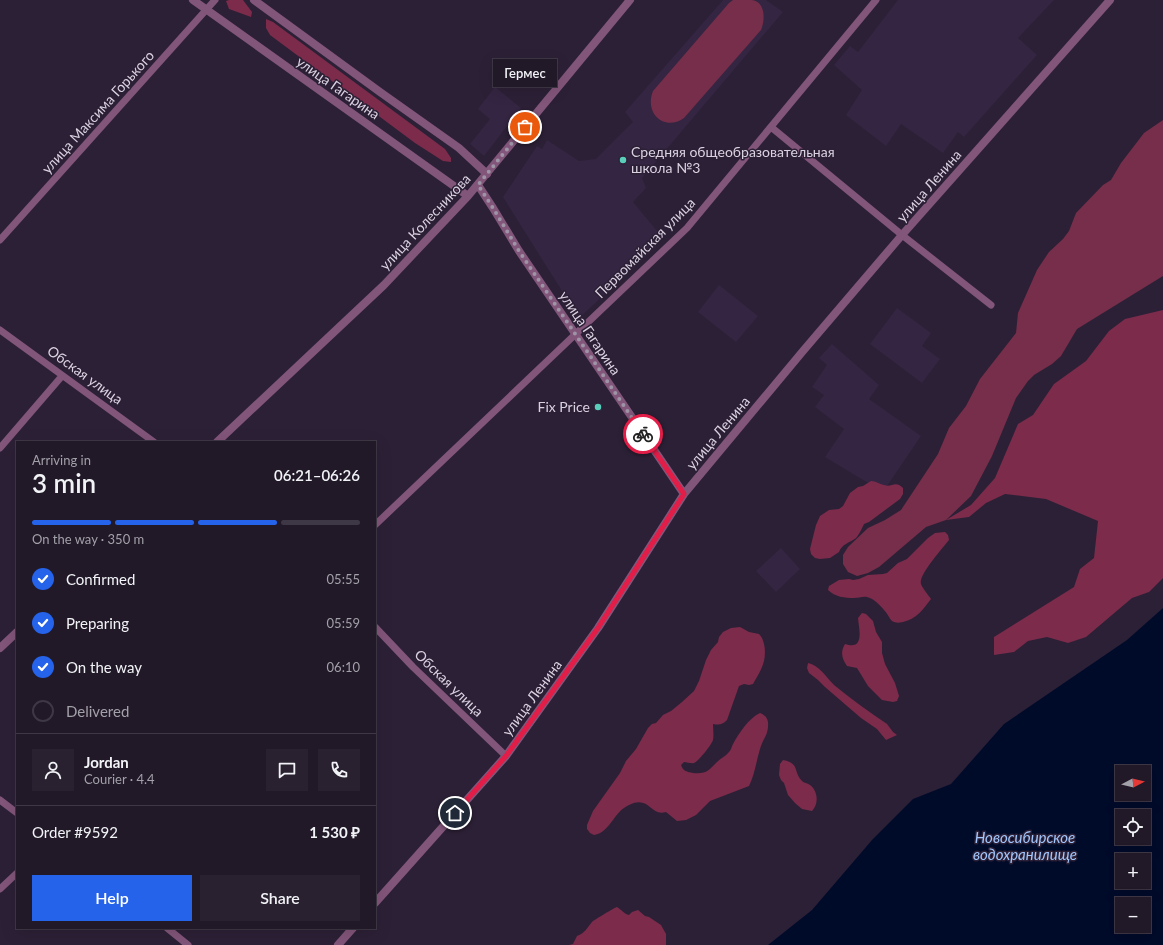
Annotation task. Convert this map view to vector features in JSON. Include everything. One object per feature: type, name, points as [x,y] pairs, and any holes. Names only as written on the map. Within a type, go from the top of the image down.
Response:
[{"type":"street","name":"улица Гагарина","points":[[193,0],[468,196]]},
{"type":"street","name":"улица Максима Горького","points":[[0,240],[215,0]]},
{"type":"street","name":"улица Гагарина","points":[[254,0],[459,148],[487,174]]},
{"type":"street","name":"улица Колесникова","points":[[218,441],[384,285],[468,196],[630,0]]},
{"type":"street","name":"Первомайская улица","points":[[376,524],[687,228],[876,0]]},
{"type":"street","name":"улица Ленина","points":[[376,902],[506,756],[598,628],[684,494],[902,235],[1110,0]]},
{"type":"street","points":[[771,127],[902,235],[991,305]]},
{"type":"street","name":"улица Гагарина","points":[[478,185],[519,251],[684,494]]},
{"type":"street","name":"Обская улица","points":[[0,330],[153,441]]},
{"type":"street","points":[[0,448],[62,376]]},
{"type":"street","name":"Обская улица","points":[[376,628],[413,667],[506,756]]},
{"type":"street","points":[[0,648],[16,633]]},
{"type":"street","points":[[0,800],[16,812]]},
{"type":"street","points":[[0,889],[16,874]]},
{"type":"street","points":[[169,929],[188,945]]},
{"type":"street","points":[[338,945],[352,929]]},
{"type":"shaded area","points":[[243,0],[252,12],[251,17],[229,9],[226,1]]},
{"type":"shaded area","name":"Средняя общеобразовательная школа №3","points":[[723,0],[766,0],[783,12],[642,178],[646,188],[633,202],[658,232],[652,241],[656,247],[579,318],[503,197],[537,146],[542,149],[547,140],[579,161],[596,159],[633,122],[625,112]]},
{"type":"shaded area","points":[[733,0],[752,0],[757,1],[760,4],[764,17],[761,30],[684,118],[677,122],[669,123],[658,118],[651,106],[653,91]]},
{"type":"shaded area","points":[[898,0],[1054,0],[1018,38],[1037,55],[964,137],[958,132],[943,153],[901,124],[886,146],[846,115],[862,90],[834,65],[850,46],[858,52]]},
{"type":"shaded area","points":[[266,19],[273,22],[445,149],[451,158],[451,162],[443,161],[415,143],[270,35],[266,28]]},
{"type":"shaded area","points":[[495,87],[521,108],[484,156],[470,144],[490,119],[478,109]]},
{"type":"shaded area","points":[[1163,120],[1163,276],[1077,329],[1061,356],[1028,381],[1016,398],[992,456],[971,496],[946,520],[926,527],[879,567],[868,573],[857,576],[848,572],[843,564],[843,555],[848,547],[868,528],[901,510],[938,454],[949,428],[966,406],[980,379],[1016,333],[1018,313],[1037,270],[1049,252],[1069,231],[1076,213],[1103,185],[1111,180],[1121,163],[1144,133]]},
{"type":"shaded area","points":[[719,285],[758,316],[736,342],[698,312]]},
{"type":"shaded area","points":[[897,308],[931,333],[922,346],[940,359],[922,383],[870,344]]},
{"type":"shaded area","points":[[1163,310],[1163,578],[1149,592],[1132,598],[1086,637],[1068,643],[1047,637],[1028,641],[1014,652],[994,655],[994,637],[1074,587],[1080,569],[1094,558],[1098,521],[1046,499],[1005,494],[986,503],[969,517],[946,520],[971,505],[995,478],[1018,424],[1033,415],[1054,384],[1086,361],[1109,331],[1125,319]]},
{"type":"shaded area","points":[[832,344],[879,385],[869,399],[921,436],[883,492],[825,457],[844,429],[815,407],[824,395],[812,387],[827,365],[819,358]]},
{"type":"shaded area","points":[[871,481],[887,486],[896,484],[903,488],[903,494],[900,499],[869,522],[864,524],[856,538],[844,545],[839,552],[830,558],[815,558],[811,554],[810,549],[816,525],[820,516],[829,510],[839,509],[843,506],[850,493],[858,487]]},
{"type":"shaded area","points":[[945,532],[948,535],[949,540],[927,568],[921,580],[921,585],[931,599],[919,613],[908,621],[898,623],[891,620],[880,606],[872,599],[865,597],[854,598],[837,596],[828,590],[829,586],[839,580],[853,580],[868,575],[887,573],[898,563],[907,559],[935,533]]},
{"type":"shaded area","points":[[781,548],[800,569],[776,592],[756,571]]},
{"type":"shaded area","points":[[862,613],[866,614],[873,621],[876,632],[882,642],[882,653],[885,664],[895,683],[899,696],[897,701],[893,702],[882,700],[868,686],[857,668],[847,666],[844,661],[842,653],[845,644],[851,645],[858,642],[860,633],[858,618]]},
{"type":"shaded area","points":[[740,627],[749,632],[759,634],[761,637],[765,650],[765,658],[762,667],[753,684],[744,684],[739,686],[727,720],[724,723],[713,724],[713,740],[705,753],[694,763],[684,762],[681,765],[684,770],[693,773],[707,771],[728,753],[745,726],[752,718],[760,713],[767,719],[768,730],[761,745],[749,786],[710,801],[696,815],[686,820],[677,821],[666,812],[656,812],[646,804],[636,803],[629,805],[619,812],[608,826],[600,833],[594,835],[590,833],[587,829],[587,825],[593,811],[620,773],[626,761],[636,749],[648,728],[694,691],[706,660],[723,632],[731,628]]},
{"type":"shaded area","points":[[808,663],[816,666],[834,685],[887,724],[897,735],[886,740],[877,729],[861,718],[809,673],[807,668]]},
{"type":"shaded area","points":[[783,760],[792,763],[799,778],[810,785],[815,791],[817,801],[812,811],[802,809],[788,795],[784,783],[779,775],[780,764]]},
{"type":"shaded area","points":[[617,907],[629,915],[638,910],[645,916],[661,925],[666,934],[666,945],[569,945],[573,944],[577,936],[584,932],[592,922]]},
{"type":"water","name":"Новосибирское водохранилище","points":[[1163,608],[1163,945],[768,945],[812,910],[872,840],[913,799],[951,784],[1004,724],[1127,640]]},
{"type":"way so far","points":[[525,127],[478,185],[519,251],[643,434]]},
{"type":"place","name":"Гермес","points":[[525,127]]},
{"type":"place","name":"Средняя общеобразовательная школа №3","points":[[623,160]]},
{"type":"place","name":"Fix Price","points":[[598,407]]},
{"type":"route","points":[[455,813],[506,756],[598,628],[684,494],[643,434]]}]
